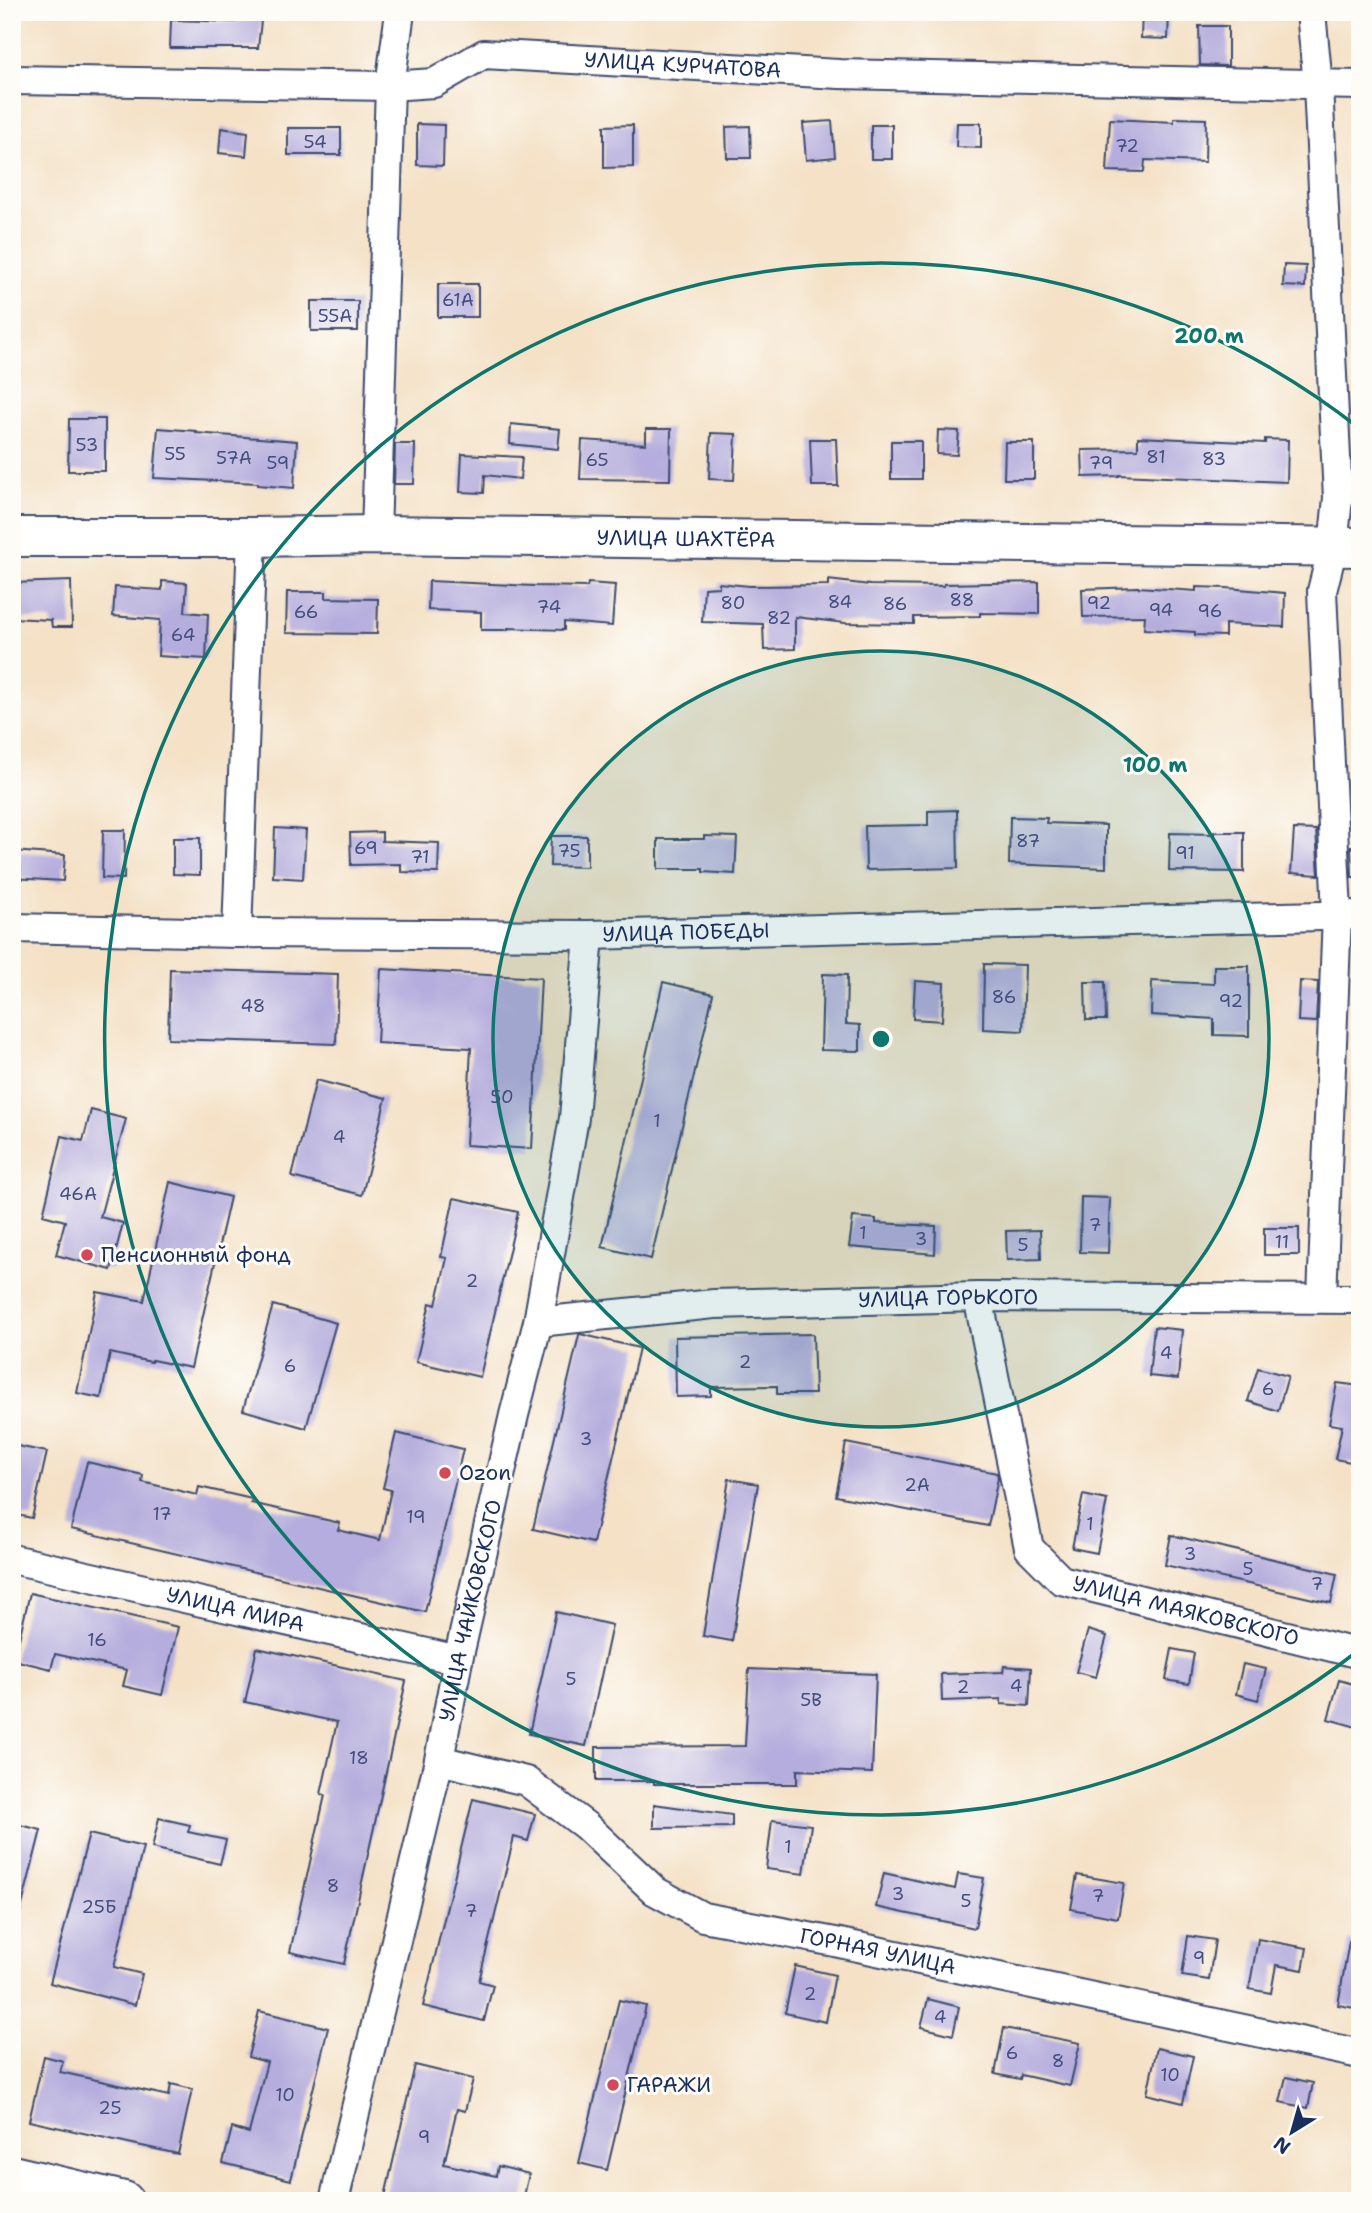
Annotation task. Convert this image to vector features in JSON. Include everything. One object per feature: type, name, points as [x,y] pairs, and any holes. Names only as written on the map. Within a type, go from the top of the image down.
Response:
[{"type":"street","points":[[376,535],[390,86],[400,12]]},
{"type":"street","points":[[1311,12],[1318,85],[1338,498],[1346,547],[1322,591],[1348,914],[1322,1298]]},
{"type":"street","name":"УЛИЦА КУРЧАТОВА","points":[[12,80],[390,86],[433,83],[484,54],[839,74],[1360,85]]},
{"type":"street","name":"УЛИЦА ШАХТЁРА","points":[[12,537],[376,535],[1346,547]]},
{"type":"street","points":[[237,933],[252,537]]},
{"type":"street","name":"УЛИЦА ПОБЕДЫ","points":[[12,928],[237,933],[589,935],[1348,914]]},
{"type":"street","name":"УЛИЦА ЧАЙКОВСКОГО","points":[[334,2201],[439,1760],[458,1660],[538,1322],[574,1118],[589,935]]},
{"type":"street","name":"УЛИЦА ГОРЬКОГО","points":[[538,1322],[714,1304],[978,1297],[1360,1299]]},
{"type":"street","name":"УЛИЦА МАЯКОВСКОГО","points":[[978,1297],[1029,1548],[1061,1580],[1360,1654]]},
{"type":"street","name":"УЛИЦА МИРА","points":[[12,1559],[458,1660]]},
{"type":"street","name":"ГОРНАЯ УЛИЦА","points":[[439,1760],[526,1781],[586,1826],[655,1891],[704,1917],[835,1942],[1360,2054]]},
{"type":"street","points":[[12,2175],[124,2201]]},
{"type":"building","points":[[235,12],[262,12],[258,48],[170,48],[171,20],[235,22]]},
{"type":"building","points":[[1142,12],[1169,12],[1168,39],[1141,38]]},
{"type":"building","points":[[1199,26],[1228,26],[1228,66],[1200,65]]},
{"type":"building","points":[[1174,118],[1206,119],[1205,162],[1145,160],[1144,172],[1107,171],[1110,119],[1174,122]]},
{"type":"building","points":[[832,121],[835,157],[806,160],[803,123]]},
{"type":"building","points":[[957,123],[981,123],[981,148],[956,147]]},
{"type":"building","points":[[417,124],[444,125],[443,166],[417,165]]},
{"type":"building","points":[[633,125],[633,167],[604,168],[604,126]]},
{"type":"building","points":[[871,125],[892,125],[892,159],[871,159]]},
{"type":"building","points":[[750,126],[751,158],[727,158],[726,127]]},
{"type":"building","points":[[221,128],[248,132],[246,156],[219,153]]},
{"type":"building","points":[[288,128],[341,128],[341,155],[288,155]]},
{"type":"building","points":[[1284,265],[1306,266],[1305,287],[1283,286]]},
{"type":"building","points":[[438,284],[478,284],[478,317],[438,317]]},
{"type":"building","points":[[311,301],[358,301],[358,331],[311,331]]},
{"type":"building","points":[[69,419],[105,419],[105,471],[68,471]]},
{"type":"building","points":[[511,424],[560,429],[558,449],[510,444]]},
{"type":"building","points":[[158,428],[297,441],[294,488],[258,483],[154,478]]},
{"type":"building","points":[[646,429],[671,429],[670,480],[580,479],[582,440],[646,444]]},
{"type":"building","points":[[938,430],[959,431],[957,455],[937,454]]},
{"type":"building","points":[[711,433],[736,434],[734,480],[709,479]]},
{"type":"building","points":[[1138,437],[1265,443],[1265,439],[1288,440],[1287,482],[1119,475],[1083,477],[1082,450],[1138,449]]},
{"type":"building","points":[[810,439],[836,439],[838,486],[812,486]]},
{"type":"building","points":[[891,441],[921,441],[921,479],[891,479]]},
{"type":"building","points":[[1005,442],[1034,442],[1034,479],[1004,479]]},
{"type":"building","points":[[395,444],[415,444],[414,484],[394,484]]},
{"type":"building","points":[[462,454],[522,457],[520,479],[485,475],[484,493],[460,492]]},
{"type":"building","points":[[828,580],[870,585],[944,586],[1039,582],[1039,614],[980,613],[980,616],[914,617],[914,624],[845,623],[795,617],[795,649],[764,650],[763,624],[702,622],[704,588],[719,587],[719,583],[749,586],[828,585]]},
{"type":"building","points":[[71,581],[72,627],[52,627],[51,620],[12,618],[12,583]]},
{"type":"building","points":[[162,581],[187,583],[185,612],[208,614],[206,659],[158,656],[160,620],[113,616],[115,587],[162,590]]},
{"type":"building","points":[[429,581],[534,586],[587,587],[588,583],[615,585],[612,626],[564,622],[564,630],[481,630],[481,612],[428,610]]},
{"type":"building","points":[[1138,587],[1196,591],[1196,587],[1226,588],[1285,593],[1284,627],[1225,624],[1225,636],[1195,635],[1195,632],[1144,629],[1145,616],[1083,617],[1082,589]]},
{"type":"building","points":[[287,592],[326,592],[326,598],[378,599],[377,634],[286,633]]},
{"type":"building","points":[[957,810],[958,868],[866,870],[865,826],[928,825],[928,811]]},
{"type":"building","points":[[1010,817],[1047,818],[1046,823],[1106,825],[1106,868],[1009,864]]},
{"type":"building","points":[[275,828],[306,830],[303,879],[273,877]]},
{"type":"building","points":[[1294,829],[1316,830],[1319,875],[1291,873]]},
{"type":"building","points":[[103,830],[125,830],[124,879],[102,878]]},
{"type":"building","points":[[382,832],[382,841],[439,843],[438,873],[401,872],[401,864],[351,865],[350,833]]},
{"type":"building","points":[[1244,832],[1244,872],[1169,871],[1170,833]]},
{"type":"building","points":[[551,836],[587,836],[587,867],[550,866]]},
{"type":"building","points":[[704,836],[737,837],[735,874],[703,872],[703,869],[658,869],[658,839],[704,839]]},
{"type":"building","points":[[173,838],[200,838],[200,875],[173,874]]},
{"type":"building","points":[[1351,846],[1360,846],[1360,877],[1352,877]]},
{"type":"building","points":[[12,851],[65,855],[63,881],[12,878]]},
{"type":"building","points":[[984,964],[1025,965],[1023,1031],[983,1029]]},
{"type":"building","points":[[1214,966],[1249,966],[1249,1036],[1214,1035],[1214,1019],[1151,1015],[1152,981],[1214,984]]},
{"type":"building","points":[[170,969],[338,974],[336,1044],[168,1039]]},
{"type":"building","points":[[381,969],[541,978],[532,1149],[466,1145],[471,1048],[377,1043]]},
{"type":"building","points":[[823,974],[847,975],[846,1024],[860,1025],[860,1051],[821,1050]]},
{"type":"building","points":[[915,981],[944,983],[942,1021],[913,1019]]},
{"type":"building","points":[[1300,981],[1318,982],[1316,1022],[1298,1021]]},
{"type":"building","points":[[663,982],[713,994],[651,1259],[602,1247]]},
{"type":"building","points":[[1085,982],[1105,982],[1106,1020],[1086,1020]]},
{"type":"building","points":[[316,1080],[386,1098],[362,1195],[292,1177]]},
{"type":"building","points":[[91,1110],[126,1119],[100,1217],[123,1223],[111,1270],[56,1255],[65,1221],[43,1215],[62,1136],[83,1141]]},
{"type":"building","points":[[170,1182],[230,1197],[191,1368],[110,1353],[101,1398],[77,1393],[97,1292],[144,1301]]},
{"type":"building","points":[[1081,1197],[1110,1198],[1108,1253],[1080,1252]]},
{"type":"building","points":[[454,1198],[518,1212],[480,1377],[416,1362],[430,1303],[436,1305],[447,1258],[441,1257]]},
{"type":"building","points":[[853,1217],[876,1219],[876,1223],[936,1226],[935,1254],[849,1247]]},
{"type":"building","points":[[1264,1228],[1299,1228],[1299,1255],[1264,1255]]},
{"type":"building","points":[[1040,1230],[1041,1259],[1007,1260],[1006,1231]]},
{"type":"building","points":[[273,1305],[336,1323],[306,1428],[243,1410]]},
{"type":"building","points":[[1154,1327],[1182,1330],[1178,1379],[1149,1376]]},
{"type":"building","points":[[580,1334],[639,1348],[593,1543],[533,1529]]},
{"type":"building","points":[[813,1334],[815,1394],[777,1394],[777,1386],[711,1387],[711,1396],[676,1397],[675,1337]]},
{"type":"building","points":[[1258,1368],[1288,1376],[1278,1411],[1248,1401]]},
{"type":"building","points":[[1337,1383],[1360,1386],[1360,1443],[1356,1463],[1335,1459],[1342,1426],[1329,1424]]},
{"type":"building","points":[[396,1433],[463,1449],[425,1612],[71,1529],[87,1462],[143,1475],[142,1482],[197,1495],[199,1487],[252,1499],[251,1503],[340,1523],[338,1530],[380,1540],[391,1490],[383,1488]]},
{"type":"building","points":[[846,1443],[997,1473],[988,1526],[836,1496]]},
{"type":"building","points":[[12,1445],[47,1452],[32,1518],[12,1514]]},
{"type":"building","points":[[729,1479],[758,1484],[732,1641],[703,1636]]},
{"type":"building","points":[[1083,1495],[1107,1500],[1097,1553],[1072,1548]]},
{"type":"building","points":[[1171,1535],[1337,1574],[1331,1603],[1165,1565]]},
{"type":"building","points":[[30,1593],[178,1627],[162,1695],[123,1686],[127,1670],[55,1654],[51,1669],[14,1660]]},
{"type":"building","points":[[556,1612],[612,1625],[586,1746],[529,1734]]},
{"type":"building","points":[[1088,1630],[1107,1636],[1096,1677],[1076,1672]]},
{"type":"building","points":[[257,1648],[406,1681],[344,1964],[290,1952],[325,1795],[321,1794],[337,1722],[245,1702]]},
{"type":"building","points":[[1172,1649],[1194,1653],[1189,1684],[1166,1680]]},
{"type":"building","points":[[1243,1664],[1266,1669],[1258,1700],[1236,1694]]},
{"type":"building","points":[[1004,1666],[1031,1668],[1029,1706],[1001,1704],[1001,1699],[942,1701],[941,1674],[1003,1672]]},
{"type":"building","points":[[749,1669],[876,1674],[872,1773],[797,1770],[797,1784],[654,1784],[654,1781],[596,1781],[596,1747],[745,1746]]},
{"type":"building","points":[[1339,1680],[1360,1686],[1360,1728],[1328,1719]]},
{"type":"building","points":[[473,1799],[535,1814],[528,1841],[514,1837],[479,1981],[493,1985],[484,2021],[423,2006]]},
{"type":"building","points":[[654,1804],[732,1815],[732,1827],[654,1828]]},
{"type":"building","points":[[159,1818],[190,1825],[188,1832],[226,1840],[220,1864],[152,1848]]},
{"type":"building","points":[[772,1820],[811,1825],[804,1874],[766,1869]]},
{"type":"building","points":[[12,1823],[41,1830],[20,1913],[12,1912]]},
{"type":"building","points":[[89,1834],[143,1847],[114,1967],[142,1974],[135,2005],[50,1983]]},
{"type":"building","points":[[884,1873],[955,1889],[958,1874],[984,1878],[975,1928],[876,1907]]},
{"type":"building","points":[[1077,1875],[1124,1883],[1118,1918],[1071,1909]]},
{"type":"building","points":[[1188,1936],[1215,1940],[1209,1980],[1182,1976]]},
{"type":"building","points":[[1258,1939],[1307,1948],[1303,1970],[1276,1965],[1271,1993],[1249,1989]]},
{"type":"building","points":[[1349,1941],[1360,1942],[1360,2009],[1338,2005]]},
{"type":"building","points":[[795,1966],[835,1975],[826,2022],[785,2013]]},
{"type":"building","points":[[928,1999],[959,2007],[953,2035],[921,2027]]},
{"type":"building","name":"ГАРАЖИ","points":[[619,2000],[646,2006],[607,2170],[579,2163]]},
{"type":"building","points":[[259,2011],[328,2028],[291,2180],[223,2163],[232,2128],[249,2133],[267,2062],[248,2057]]},
{"type":"building","points":[[1004,2028],[1080,2043],[1070,2086],[1021,2075],[1020,2079],[995,2074]]},
{"type":"building","points":[[1157,2048],[1193,2056],[1183,2103],[1147,2094]]},
{"type":"building","points":[[44,2056],[63,2061],[60,2072],[169,2096],[171,2084],[192,2089],[178,2154],[29,2121]]},
{"type":"building","points":[[415,2065],[473,2079],[465,2111],[457,2109],[444,2164],[496,2176],[498,2166],[529,2174],[523,2201],[384,2201]]},
{"type":"building","points":[[1286,2077],[1313,2083],[1308,2108],[1280,2102]]},
{"type":"place","name":"Пенсионный фонд","points":[[87,1255]]},
{"type":"place","name":"Ozon","points":[[445,1473]]},
{"type":"place","name":"ГАРАЖИ","points":[[613,2085]]}]
